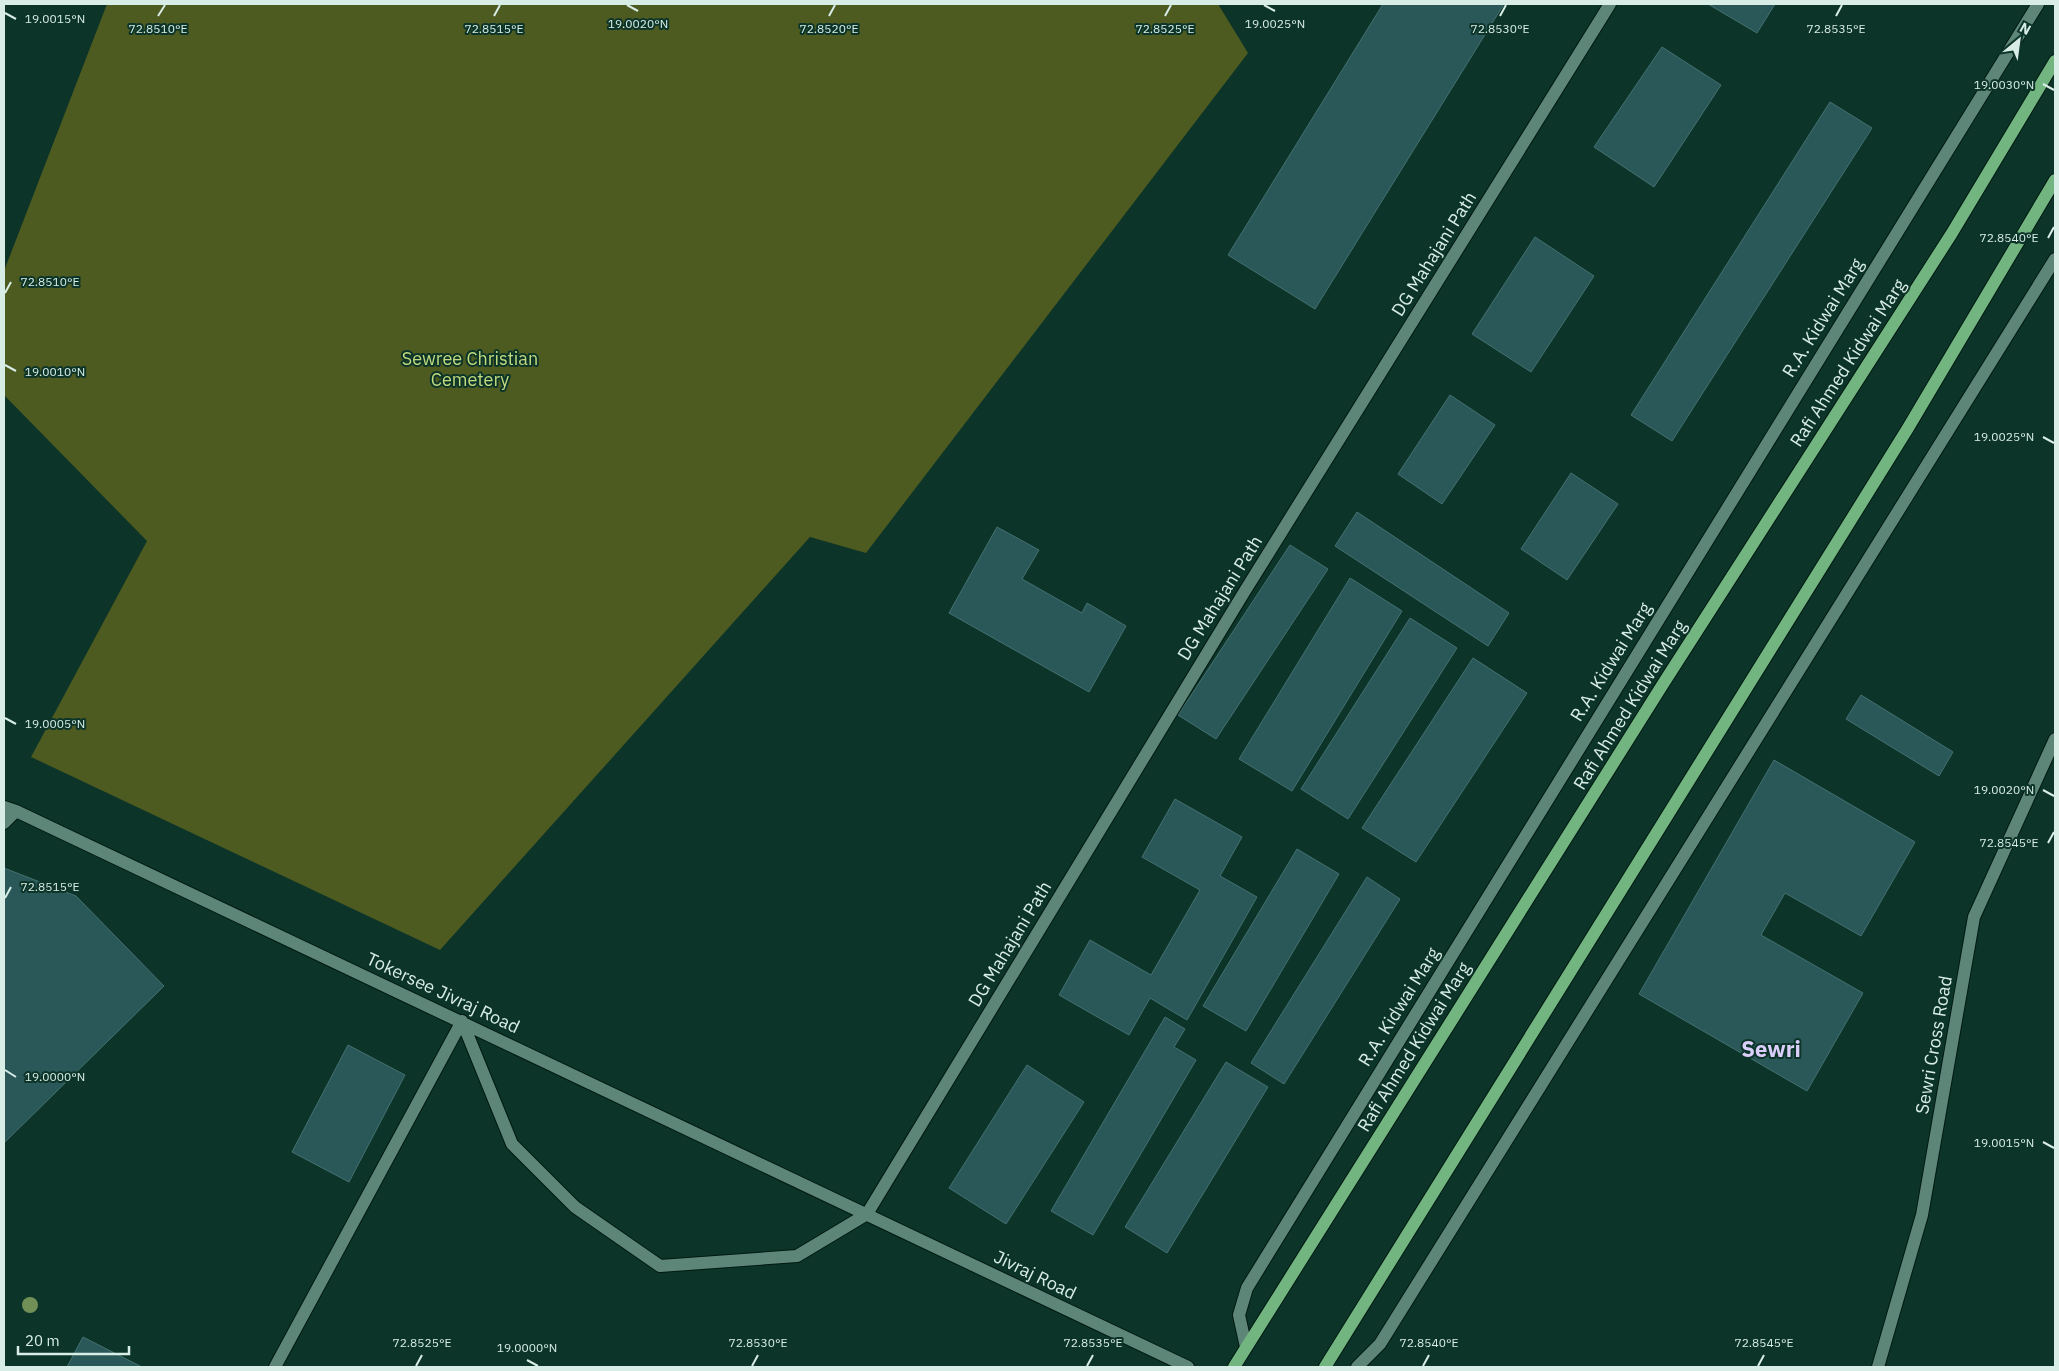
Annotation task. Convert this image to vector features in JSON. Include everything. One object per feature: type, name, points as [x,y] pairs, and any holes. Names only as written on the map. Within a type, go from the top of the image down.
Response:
[{"type":"main road","name":"Rafi Ahmed Kidwai Marg","points":[[1234,1367],[1658,692],[1952,233],[2055,61]]},
{"type":"main road","points":[[1325,1367],[1908,428],[2055,180]]},
{"type":"street","name":"DG Mahajani Path","points":[[867,1214],[1248,585],[1610,4]]},
{"type":"street","name":"R.A. Kidwai Marg","points":[[1246,1347],[1239,1315],[1247,1288],[2038,4]]},
{"type":"street","points":[[1357,1367],[1380,1344],[2055,259]]},
{"type":"street","name":"Sewri Cross Road","points":[[1878,1367],[1922,1215],[1974,917],[2055,739]]},
{"type":"street","name":"Tokersee Jivraj Road","points":[[10,809],[867,1214]]},
{"type":"street","points":[[4,823],[10,809]]},
{"type":"street","points":[[462,1021],[512,1144],[575,1207],[660,1266],[797,1256],[867,1214]]},
{"type":"street","points":[[276,1367],[462,1021]]},
{"type":"street","name":"Jivraj Road","points":[[867,1214],[1188,1367]]},
{"type":"green space","name":"Sewree Christian Cemetery","points":[[107,4],[1218,4],[1248,53],[866,553],[810,537],[440,950],[31,757],[147,541],[4,395],[4,271]]},
{"type":"building","points":[[1383,4],[1504,4],[1315,309],[1228,255]]},
{"type":"building","points":[[1708,4],[1775,4],[1757,33]]},
{"type":"building","points":[[1662,47],[1721,85],[1654,187],[1594,147]]},
{"type":"building","points":[[1830,102],[1872,128],[1672,441],[1631,415]]},
{"type":"building","points":[[1535,237],[1594,276],[1531,372],[1472,334]]},
{"type":"building","points":[[1450,395],[1495,425],[1442,504],[1398,474]]},
{"type":"building","points":[[1571,473],[1618,504],[1567,580],[1521,549]]},
{"type":"building","points":[[1357,512],[1509,613],[1488,646],[1335,546]]},
{"type":"building","points":[[997,527],[1039,550],[1022,579],[1082,613],[1087,603],[1126,626],[1089,692],[949,613]]},
{"type":"building","points":[[1290,545],[1328,569],[1216,739],[1178,715]]},
{"type":"building","points":[[1350,578],[1402,611],[1292,791],[1239,759]]},
{"type":"building","points":[[1410,618],[1457,648],[1348,819],[1301,789]]},
{"type":"building","points":[[1473,658],[1527,693],[1416,862],[1362,828]]},
{"type":"building","points":[[1861,695],[1953,752],[1939,776],[1846,719]]},
{"type":"building","points":[[1774,760],[1915,842],[1861,936],[1785,893],[1761,935],[1863,993],[1807,1091],[1639,994]]},
{"type":"building","points":[[1175,799],[1242,837],[1220,876],[1257,897],[1187,1020],[1150,998],[1129,1035],[1059,995],[1090,940],[1151,975],[1200,890],[1142,857]]},
{"type":"building","points":[[1297,849],[1339,874],[1246,1031],[1203,1006]]},
{"type":"building","points":[[4,868],[76,896],[164,986],[4,1143]]},
{"type":"building","points":[[1367,877],[1400,899],[1284,1084],[1251,1063]]},
{"type":"building","points":[[1165,1017],[1185,1029],[1174,1047],[1196,1060],[1093,1235],[1051,1211]]},
{"type":"building","points":[[348,1045],[405,1075],[349,1182],[292,1152]]},
{"type":"building","points":[[1226,1062],[1268,1087],[1167,1253],[1125,1227]]},
{"type":"building","points":[[1027,1065],[1084,1102],[1006,1224],[949,1188]]},
{"type":"building","points":[[83,1337],[142,1367],[67,1367]]},
{"type":"district","name":"Sewri","points":[[1771,1049]]}]
